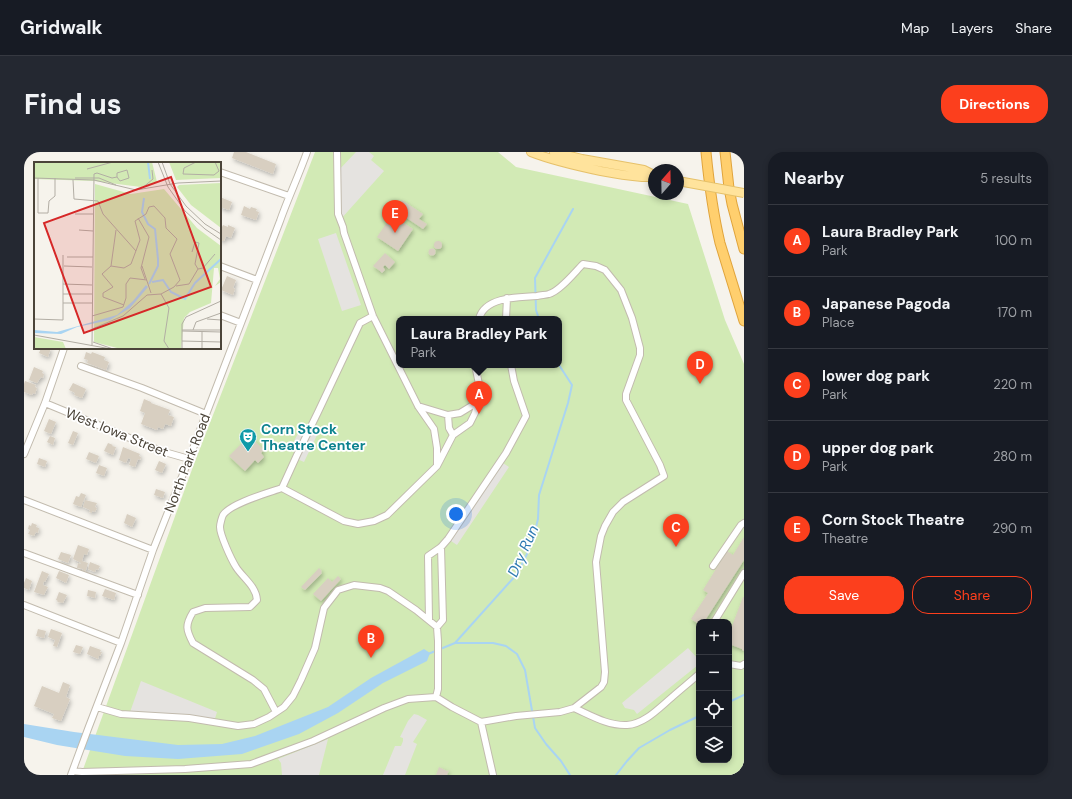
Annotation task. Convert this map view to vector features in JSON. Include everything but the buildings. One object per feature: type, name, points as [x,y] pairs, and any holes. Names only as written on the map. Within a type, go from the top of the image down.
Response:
[{"type":"highway","points":[[706,152],[717,231],[744,321]]},
{"type":"highway","points":[[725,152],[729,188],[744,249]]},
{"type":"main road","points":[[531,152],[576,166],[640,177],[648,176]]},
{"type":"main road","points":[[554,152],[573,154],[644,170],[648,172]]},
{"type":"main road","points":[[684,182],[744,193]]},
{"type":"street","name":"North Park Road","points":[[72,773],[121,643],[153,550],[307,152]]},
{"type":"street","points":[[337,152],[338,214],[373,316],[396,362]]},
{"type":"street","points":[[221,172],[289,196]]},
{"type":"street","points":[[72,773],[185,769],[251,764],[313,741],[384,708],[408,699],[436,697],[481,722],[516,716],[560,712],[574,708],[601,687],[604,682],[605,672],[596,562],[602,536],[605,526],[613,512],[624,502],[664,476],[660,465],[626,400],[626,394],[640,355],[640,348],[632,318],[621,290],[605,270],[596,266],[583,264],[560,288],[550,294],[507,298],[485,307],[480,316]]},
{"type":"street","points":[[221,266],[257,280]]},
{"type":"street","points":[[506,316],[507,298]]},
{"type":"street","points":[[221,315],[241,323]]},
{"type":"street","points":[[282,488],[360,323],[373,316]]},
{"type":"street","points":[[24,454],[45,403],[64,349]]},
{"type":"street","points":[[81,366],[142,388],[206,414]]},
{"type":"street","points":[[399,368],[418,406],[434,429],[437,448],[437,466]]},
{"type":"street","points":[[276,712],[264,690],[253,680],[192,643],[188,633],[188,621],[193,612],[205,608],[250,607],[257,600],[256,593],[236,566],[223,538],[220,526],[224,515],[234,506],[262,494],[282,488],[344,521],[358,524],[374,521],[387,515],[437,466],[453,436],[470,423],[478,402],[479,384],[476,368]]},
{"type":"street","points":[[429,620],[428,556],[441,547],[448,539],[506,453],[526,416],[514,382],[512,368]]},
{"type":"street","points":[[418,406],[448,415],[460,413],[478,402]]},
{"type":"street","name":"West Iowa Street","points":[[45,403],[161,451],[189,459]]},
{"type":"street","points":[[448,415],[449,428],[453,436]]},
{"type":"street","points":[[24,500],[153,550]]},
{"type":"street","points":[[713,566],[741,525],[744,524]]},
{"type":"street","points":[[436,697],[438,688],[437,627],[443,620],[441,547]]},
{"type":"street","points":[[24,553],[138,595]]},
{"type":"street","points":[[716,619],[744,573]]},
{"type":"street","points":[[97,706],[121,714],[189,718],[238,726],[254,724],[269,717],[284,707],[293,696],[315,648],[324,608],[338,590],[354,585],[380,588],[388,591],[437,627]]},
{"type":"street","points":[[24,605],[121,643]]},
{"type":"street","points":[[732,664],[741,666],[744,664]]},
{"type":"street","points":[[574,708],[604,721],[617,724],[627,725],[640,722],[650,716],[696,677]]},
{"type":"street","points":[[481,722],[493,775]]},
{"type":"green space","points":[[315,152],[498,152],[516,167],[648,195],[648,200],[669,200],[688,204],[725,320],[744,364],[744,775],[81,775],[194,464]]},
{"type":"shaded area","points":[[356,152],[369,152],[374,156],[371,160],[384,171],[340,220],[337,172]]},
{"type":"shaded area","points":[[336,233],[361,305],[342,311],[318,239]]},
{"type":"shaded area","points":[[303,424],[319,431],[304,462],[295,458],[301,445],[294,441]]},
{"type":"shaded area","points":[[500,461],[509,467],[457,545],[448,539]]},
{"type":"shaded area","points":[[688,648],[696,657],[696,667],[637,714],[634,710],[625,708],[622,703]]},
{"type":"shaded area","points":[[141,681],[217,712],[214,722],[129,715]]},
{"type":"shaded area","points":[[414,714],[427,720],[413,742],[417,744],[405,775],[383,775],[395,746],[401,746],[403,738],[400,737],[408,721]]},
{"type":"shaded area","points":[[328,739],[319,775],[282,775],[281,763],[278,759]]},
{"type":"water","points":[[424,649],[430,653],[427,661],[383,683],[338,713],[299,734],[242,754],[178,759],[125,756],[57,745],[24,737],[24,724],[178,745],[222,744],[255,736],[328,707],[371,678]]},
{"type":"waterway","name":"Dry Run","points":[[538,316],[536,310],[535,278],[573,209]]},
{"type":"waterway","name":"Dry Run","points":[[428,654],[455,643],[517,574],[527,554],[533,539],[538,519],[539,495],[568,403],[572,385],[561,368]]},
{"type":"waterway","points":[[455,643],[493,643],[506,646],[517,654],[525,670],[535,728],[570,775]]},
{"type":"waterway","points":[[732,701],[744,695]]},
{"type":"waterway","points":[[616,775],[639,748],[670,730],[696,717]]},
{"type":"place","name":"Corn Stock Theatre","points":[[395,233]]},
{"type":"place","name":"upper dog park","points":[[700,384]]},
{"type":"place","name":"Laura Bradley Park","points":[[479,414]]},
{"type":"place","name":"Corn Stock Theatre Center","points":[[248,452]]},
{"type":"place","name":"lower dog park","points":[[676,547]]},
{"type":"place","name":"Japanese Pagoda","points":[[371,658]]}]
